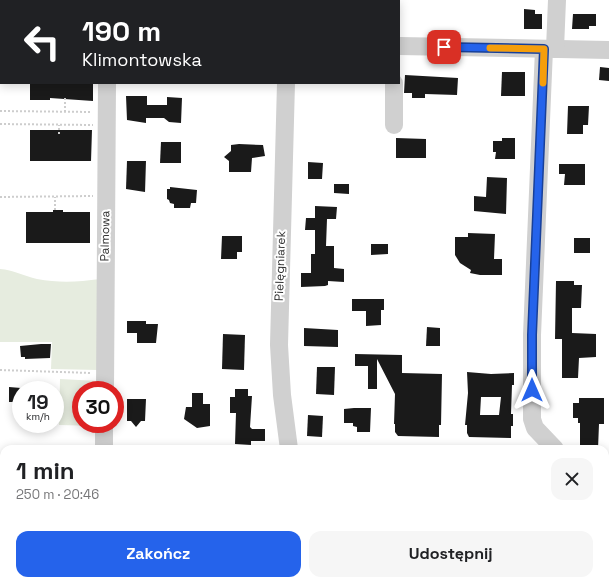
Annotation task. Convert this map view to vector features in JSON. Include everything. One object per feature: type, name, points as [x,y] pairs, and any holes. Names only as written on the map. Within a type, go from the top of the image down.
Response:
[{"type":"street","points":[[551,445],[535,428],[532,419],[532,335],[550,49],[557,0]]},
{"type":"street","points":[[400,46],[609,50]]},
{"type":"street","name":"Palmowa","points":[[105,381],[107,84]]},
{"type":"street","name":"Pielęgniarek","points":[[286,84],[279,345],[282,395],[289,445]]},
{"type":"street","points":[[394,84],[394,125]]},
{"type":"street","points":[[104,433],[104,445]]},
{"type":"path","points":[[65,98],[65,112]]},
{"type":"path","points":[[0,111],[98,112]]},
{"type":"path","points":[[0,124],[98,126]]},
{"type":"path","points":[[59,125],[59,134]]},
{"type":"path","points":[[0,197],[92,196]]},
{"type":"path","points":[[55,197],[55,210]]},
{"type":"path","points":[[0,370],[96,381]]},
{"type":"shaded area","points":[[0,269],[37,279],[61,282],[100,279],[99,370],[51,369],[52,342],[0,342]]},
{"type":"shaded area","points":[[60,379],[99,381],[72,381],[72,425],[64,425],[64,381],[60,381]]},
{"type":"building","points":[[524,9],[535,10],[535,14],[542,14],[542,29],[524,29]]},
{"type":"building","points":[[573,14],[596,14],[596,26],[589,26],[589,29],[572,29]]},
{"type":"building","points":[[600,67],[609,68],[609,81],[599,80]]},
{"type":"building","points":[[502,72],[525,72],[525,96],[501,96]]},
{"type":"building","points":[[405,75],[458,78],[457,95],[425,94],[425,98],[412,98],[412,93],[404,93]]},
{"type":"building","points":[[30,84],[93,84],[93,101],[50,98],[50,100],[30,100]]},
{"type":"building","points":[[126,96],[147,96],[147,105],[167,105],[167,97],[182,98],[181,123],[169,122],[164,118],[146,118],[146,123],[127,120]]},
{"type":"building","points":[[568,106],[589,106],[588,125],[583,125],[583,134],[567,134]]},
{"type":"building","points":[[30,130],[92,130],[91,161],[30,161]]},
{"type":"building","points":[[396,138],[426,139],[426,158],[396,158]]},
{"type":"building","points":[[502,138],[515,138],[515,159],[495,159],[496,152],[493,152],[493,141],[502,141]]},
{"type":"building","points":[[161,142],[181,142],[181,163],[160,163]]},
{"type":"building","points":[[231,145],[263,145],[265,156],[252,158],[251,172],[229,172],[229,161],[224,157],[231,151]]},
{"type":"building","points":[[127,161],[146,161],[145,192],[126,189]]},
{"type":"building","points":[[308,162],[323,163],[322,179],[308,179]]},
{"type":"building","points":[[559,164],[585,164],[585,185],[564,185],[565,174],[559,174]]},
{"type":"building","points":[[487,177],[507,178],[506,214],[474,211],[474,196],[486,197]]},
{"type":"building","points":[[334,184],[349,184],[349,194],[334,193]]},
{"type":"building","points":[[170,187],[197,190],[196,203],[191,203],[190,208],[174,208],[174,204],[170,203],[167,199],[167,189],[170,189]]},
{"type":"building","points":[[315,206],[337,207],[336,219],[327,219],[326,246],[334,246],[334,268],[344,269],[344,282],[328,281],[328,285],[325,286],[301,287],[301,273],[311,273],[311,254],[315,254],[315,230],[305,230],[306,218],[315,218]]},
{"type":"building","points":[[53,210],[63,210],[63,212],[90,212],[90,243],[26,243],[26,212],[53,212]]},
{"type":"building","points":[[468,233],[495,234],[494,259],[502,259],[502,275],[480,275],[470,273],[471,270],[460,263],[455,255],[455,237],[468,237]]},
{"type":"building","points":[[222,236],[242,236],[242,252],[237,252],[237,259],[221,259]]},
{"type":"building","points":[[574,238],[590,238],[590,253],[574,253]]},
{"type":"building","points":[[371,244],[388,244],[388,254],[371,255]]},
{"type":"building","points":[[556,281],[574,281],[574,285],[582,285],[581,308],[572,308],[572,333],[596,334],[596,357],[579,358],[578,378],[562,378],[562,339],[555,339]]},
{"type":"building","points":[[352,299],[384,299],[384,310],[381,310],[381,325],[366,326],[366,311],[352,311]]},
{"type":"building","points":[[127,321],[146,321],[146,324],[158,324],[156,343],[137,343],[137,333],[127,333]]},
{"type":"building","points":[[427,327],[440,328],[440,346],[426,346]]},
{"type":"building","points":[[304,328],[338,330],[338,347],[304,346]]},
{"type":"building","points":[[223,334],[245,335],[244,370],[222,369]]},
{"type":"building","points":[[51,344],[50,358],[25,359],[25,357],[21,357],[20,346]]},
{"type":"building","points":[[355,354],[402,355],[402,373],[442,374],[441,425],[439,425],[439,437],[398,436],[395,432],[394,424],[395,394],[377,359],[377,389],[368,389],[368,366],[355,366]]},
{"type":"building","points":[[317,367],[335,367],[334,395],[316,394]]},
{"type":"building","points":[[467,372],[491,374],[514,373],[511,414],[513,414],[513,426],[511,426],[511,438],[469,437],[467,433],[467,425],[465,425],[468,393]],"holes":[[[481,397],[501,397],[499,415],[480,415]]]},
{"type":"building","points":[[9,387],[12,387],[12,402],[9,402]]},
{"type":"building","points":[[235,389],[248,389],[248,396],[252,396],[250,427],[252,429],[265,429],[265,441],[251,441],[251,445],[235,444],[236,413],[230,413],[230,397],[235,397]]},
{"type":"building","points":[[192,393],[203,393],[203,404],[210,404],[210,426],[197,428],[184,419],[186,407],[192,407]]},
{"type":"building","points":[[579,398],[604,398],[604,424],[599,424],[598,445],[580,445],[580,423],[578,423],[578,418],[573,418],[573,403],[579,403]]},
{"type":"building","points":[[127,399],[146,399],[145,421],[141,421],[136,427],[131,421],[127,421]]},
{"type":"building","points":[[371,408],[370,432],[357,432],[357,427],[353,426],[353,423],[344,423],[344,409]]},
{"type":"building","points":[[308,415],[323,416],[322,437],[307,436]]},
{"type":"slow traffic","points":[[490,48],[544,49],[543,83]]},
{"type":"route","points":[[444,47],[544,49],[532,335],[532,390]]}]
